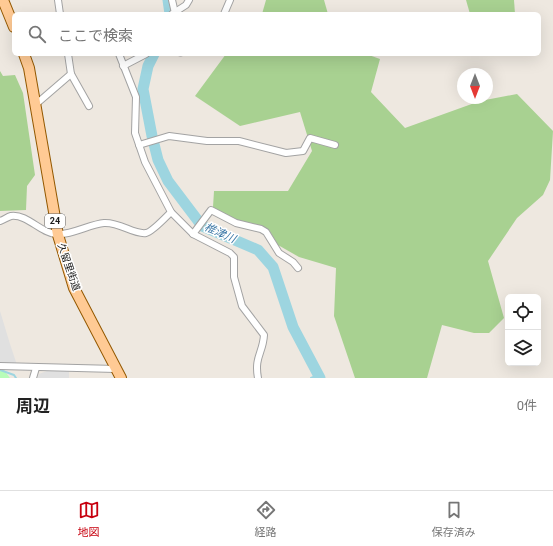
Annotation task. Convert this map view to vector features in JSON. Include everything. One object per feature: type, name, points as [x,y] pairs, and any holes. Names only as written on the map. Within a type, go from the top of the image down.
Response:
[{"type":"main road","points":[[4,0],[12,22]]},
{"type":"main road","name":"久留里街道","points":[[25,56],[35,105],[58,235],[74,288],[118,374]]},
{"type":"street","points":[[58,0],[60,12]]},
{"type":"street","points":[[172,0],[174,12]]},
{"type":"street","points":[[177,12],[186,5],[189,0]]},
{"type":"street","points":[[225,12],[230,0]]},
{"type":"street","points":[[70,56],[71,74],[89,106]]},
{"type":"street","points":[[120,56],[136,97],[135,133],[144,162],[172,212],[193,234],[230,253],[234,257],[234,277],[242,306],[264,335],[264,344],[256,360],[258,378]]},
{"type":"street","points":[[123,66],[142,56]]},
{"type":"street","points":[[35,105],[71,74]]},
{"type":"street","points":[[139,144],[169,136],[207,141],[239,141],[286,153],[303,151],[310,138],[335,145]]},
{"type":"street","points":[[193,234],[211,210],[236,223],[261,229],[266,232],[279,253],[293,262],[298,268]]},
{"type":"street","points":[[0,221],[7,217],[17,216],[45,232],[58,235],[104,223],[118,224],[135,232],[146,234],[172,212]]},
{"type":"street","points":[[0,366],[118,374]]},
{"type":"street","points":[[33,378],[36,368]]},
{"type":"green space","points":[[266,0],[324,0],[327,12],[263,12]]},
{"type":"green space","points":[[466,0],[514,0],[515,12],[469,12]]},
{"type":"green space","points":[[225,56],[372,56],[380,59],[371,92],[405,128],[472,104],[493,104],[493,99],[517,94],[553,131],[550,180],[543,195],[517,218],[488,261],[504,318],[489,333],[474,333],[442,325],[427,378],[355,378],[334,316],[336,268],[299,257],[278,245],[269,230],[251,223],[233,220],[213,207],[214,191],[288,191],[312,151],[300,112],[240,126],[195,96]]},
{"type":"green space","points":[[0,71],[3,76],[15,75],[23,93],[35,175],[27,186],[26,210],[0,211]]},
{"type":"green space","points":[[0,370],[4,370],[10,378],[0,378]]},
{"type":"shaded area","points":[[0,311],[10,344],[17,365],[0,363]]},
{"type":"shaded area","points":[[47,371],[69,371],[69,378],[37,378],[39,374]]},
{"type":"waterway","name":"椎津川","points":[[168,0],[170,12]]},
{"type":"waterway","name":"椎津川","points":[[153,56],[148,66],[143,89],[158,160],[168,181],[202,226],[258,250],[273,267],[293,327],[320,378]]},
{"type":"waterway","points":[[0,370],[14,375],[16,378]]},
{"type":"waterway","name":"椎津川","points":[[311,378],[318,375]]}]
